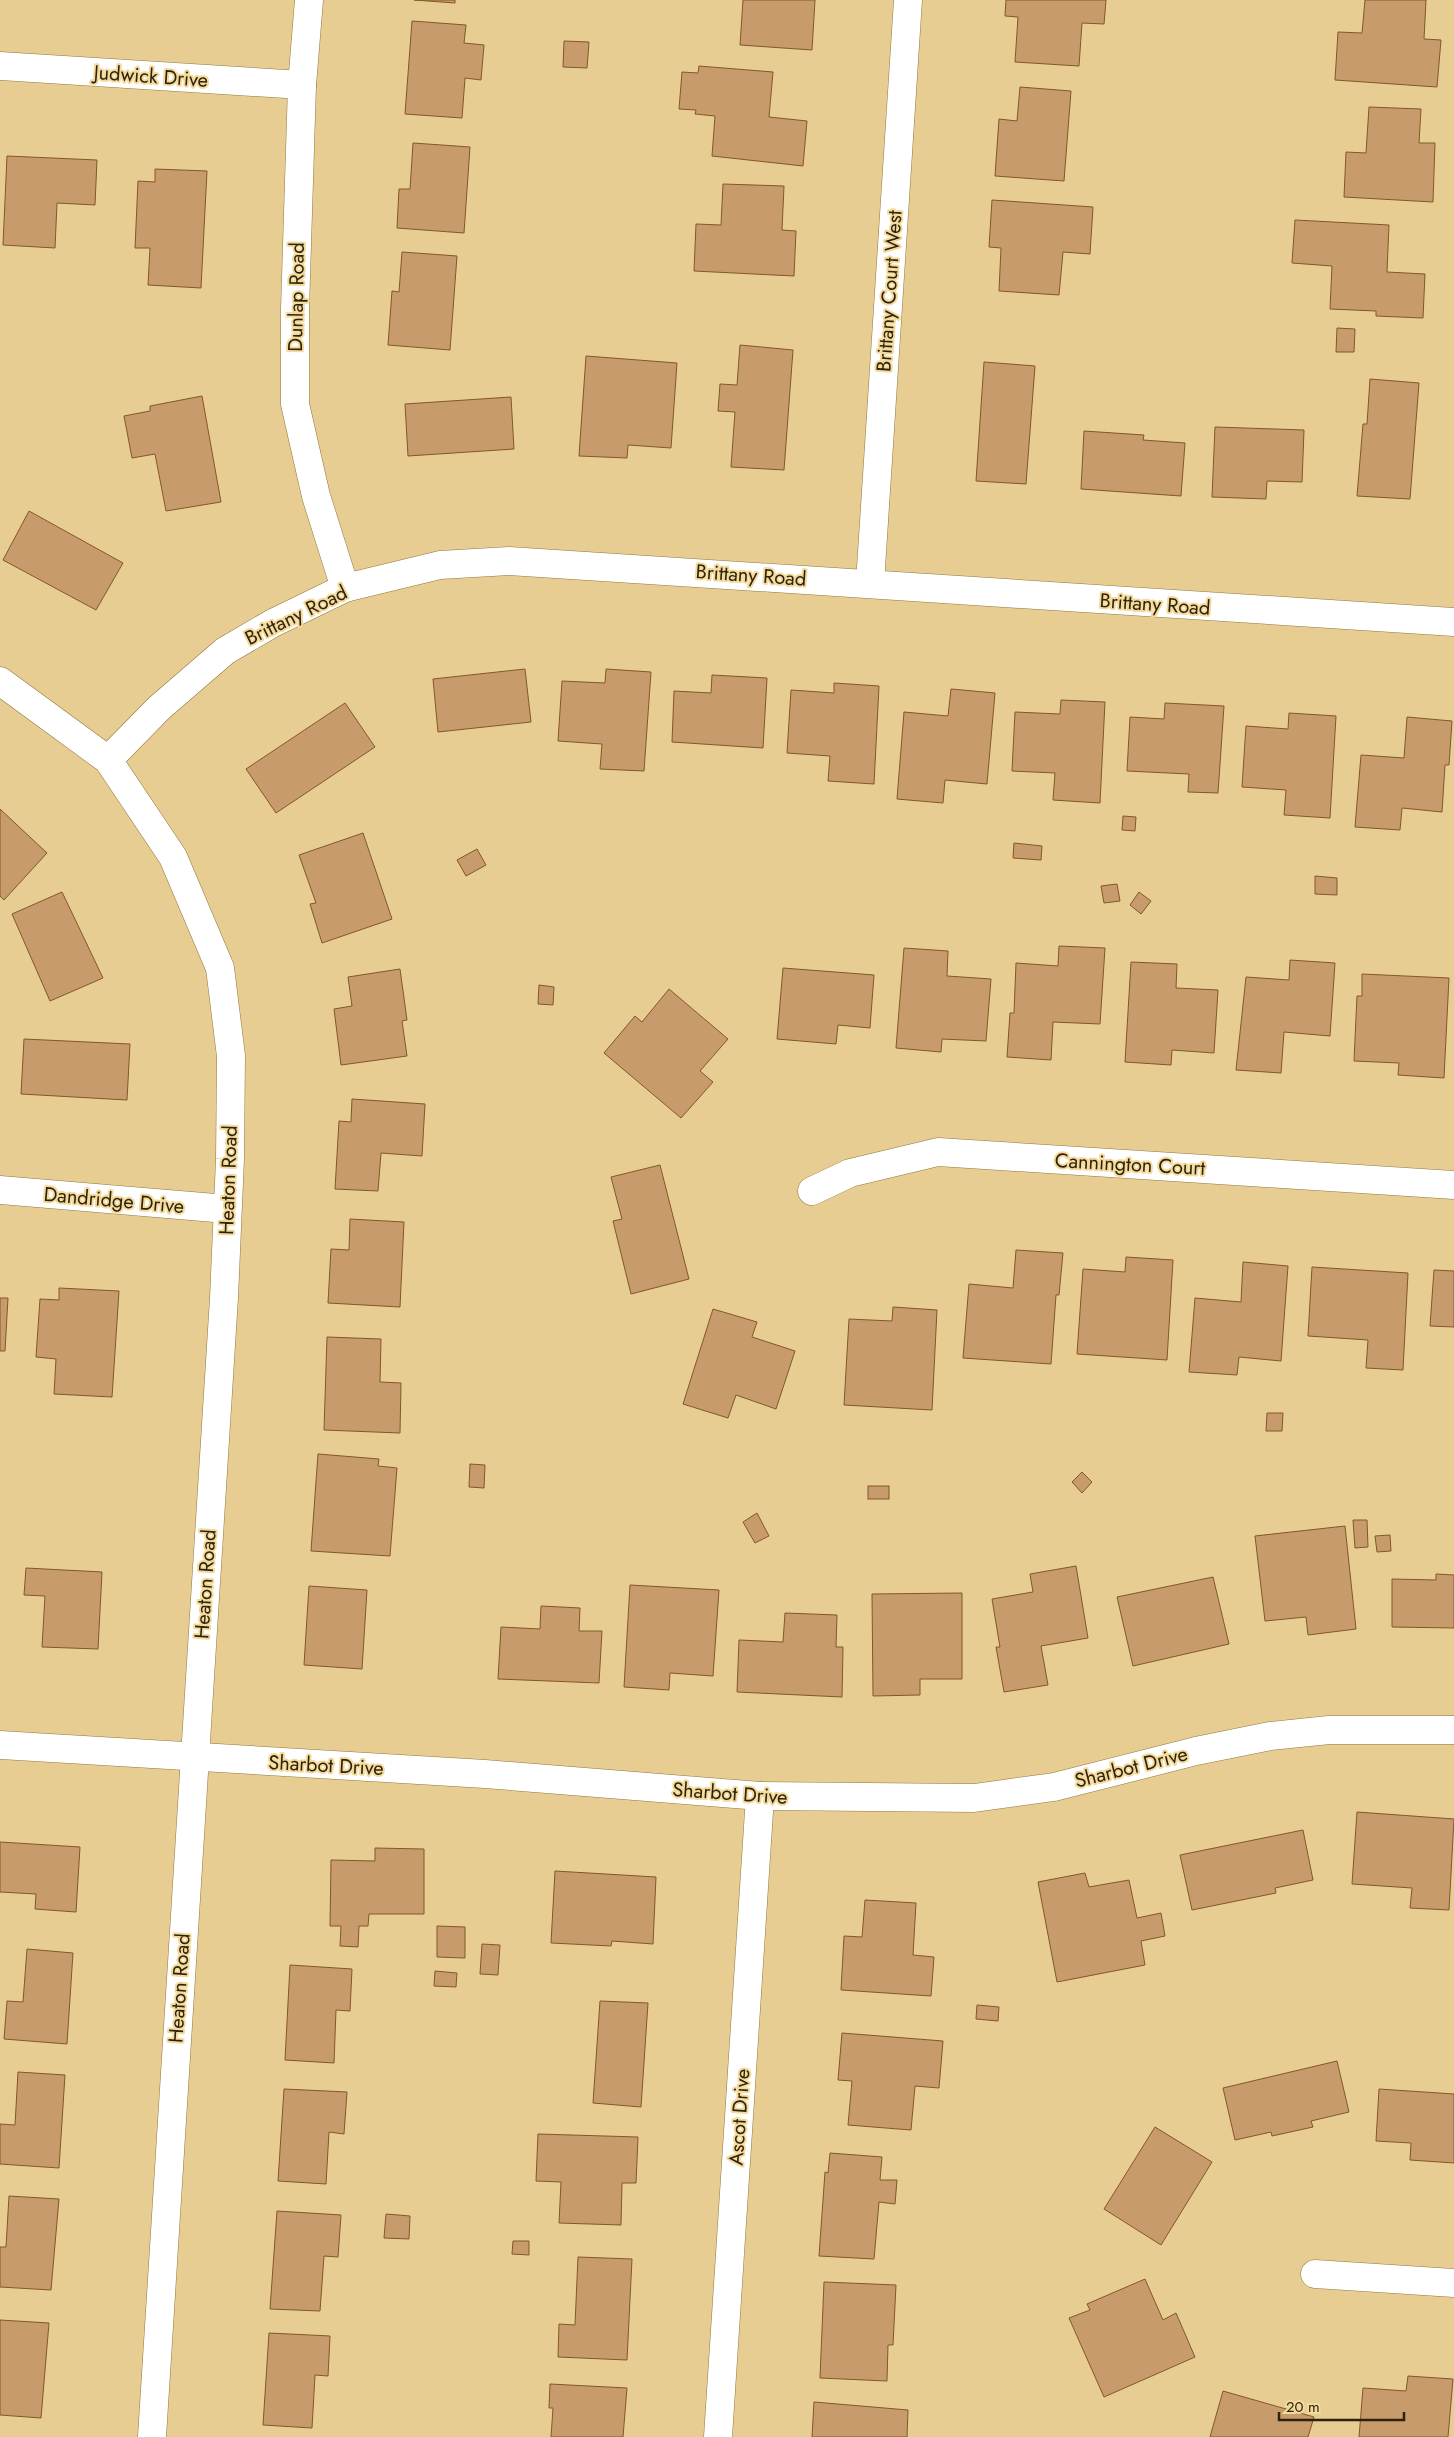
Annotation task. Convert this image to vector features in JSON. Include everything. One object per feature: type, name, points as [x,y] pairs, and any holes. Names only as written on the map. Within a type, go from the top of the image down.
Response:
[{"type":"street","name":"Dunlap Road","points":[[309,0],[302,85],[295,309],[295,404],[316,496],[345,588]]},
{"type":"street","name":"Brittany Court West","points":[[870,583],[908,0]]},
{"type":"street","name":"Judwick Drive","points":[[0,66],[302,85]]},
{"type":"street","name":"Brittany Road","points":[[108,760],[159,708],[225,651],[273,623],[345,588],[440,565],[509,560],[870,583],[1099,601],[1454,622]]},
{"type":"street","name":"Heaton Road","points":[[0,681],[108,760],[173,857],[220,968],[231,1056],[230,1159],[224,1298],[152,2437]]},
{"type":"street","name":"Cannington Court","points":[[812,1191],[850,1173],[938,1152],[1454,1185]]},
{"type":"street","name":"Dandridge Drive","points":[[0,1190],[227,1209]]},
{"type":"street","name":"Sharbot Drive","points":[[0,1745],[485,1774],[760,1796],[974,1798],[1054,1787],[1196,1751],[1270,1736],[1329,1730],[1454,1730]]},
{"type":"street","name":"Ascot Drive","points":[[718,2437],[760,1796]]},
{"type":"street","points":[[1315,2274],[1454,2283]]},
{"type":"building","points":[[414,0],[455,0],[455,3]]},
{"type":"building","points":[[743,0],[815,0],[812,50],[740,45]]},
{"type":"building","points":[[1006,0],[1106,0],[1104,24],[1082,23],[1079,66],[1015,62],[1018,17],[1005,16]]},
{"type":"building","points":[[1365,0],[1426,0],[1424,39],[1441,40],[1437,87],[1335,80],[1338,32],[1362,33]]},
{"type":"building","points":[[412,21],[466,25],[464,43],[484,45],[481,80],[465,78],[462,118],[405,114]]},
{"type":"building","points":[[564,41],[589,42],[587,68],[563,67]]},
{"type":"building","points":[[699,66],[773,72],[769,117],[807,121],[803,166],[712,156],[715,116],[695,114],[696,110],[679,109],[682,72],[698,73]]},
{"type":"building","points":[[1020,87],[1071,91],[1064,181],[995,176],[999,119],[1017,121]]},
{"type":"building","points":[[1369,107],[1421,109],[1419,143],[1435,143],[1433,202],[1344,197],[1346,152],[1366,153]]},
{"type":"building","points":[[413,143],[470,147],[464,233],[397,228],[399,189],[410,189]]},
{"type":"building","points":[[7,156],[97,160],[95,205],[57,203],[55,248],[3,245]]},
{"type":"building","points":[[155,169],[207,171],[201,288],[148,285],[150,248],[135,248],[138,181],[155,182]]},
{"type":"building","points":[[723,184],[784,186],[782,230],[796,231],[794,276],[694,271],[696,224],[721,225]]},
{"type":"building","points":[[992,200],[1093,207],[1090,254],[1063,252],[1059,295],[999,291],[1001,248],[989,247]]},
{"type":"building","points":[[1295,220],[1389,225],[1387,272],[1425,274],[1423,318],[1376,316],[1376,311],[1330,309],[1332,266],[1292,263]]},
{"type":"building","points":[[402,252],[457,256],[450,350],[388,345],[392,291],[399,292]]},
{"type":"building","points":[[1337,328],[1355,329],[1354,352],[1336,352]]},
{"type":"building","points":[[740,345],[793,350],[784,470],[731,467],[735,412],[718,411],[720,384],[737,385]]},
{"type":"building","points":[[586,356],[677,363],[671,448],[628,445],[627,458],[579,456]]},
{"type":"building","points":[[984,362],[1035,366],[1026,484],[976,481]]},
{"type":"building","points":[[1370,379],[1419,383],[1410,499],[1357,496],[1363,424],[1367,424]]},
{"type":"building","points":[[202,396],[221,502],[166,511],[155,454],[132,458],[124,416],[150,411],[150,406]]},
{"type":"building","points":[[511,397],[514,449],[408,456],[405,404]]},
{"type":"building","points":[[1215,427],[1304,430],[1302,482],[1267,481],[1266,499],[1212,497]]},
{"type":"building","points":[[1084,431],[1144,435],[1143,440],[1185,443],[1181,496],[1081,489]]},
{"type":"building","points":[[29,511],[123,563],[96,610],[3,560]]},
{"type":"building","points":[[525,669],[531,722],[438,732],[433,679]]},
{"type":"building","points":[[606,669],[651,672],[644,771],[600,769],[602,744],[558,741],[562,681],[605,683]]},
{"type":"building","points":[[712,675],[767,678],[763,748],[672,742],[674,691],[711,693]]},
{"type":"building","points":[[834,683],[879,686],[874,784],[828,781],[830,756],[787,753],[791,690],[834,693]]},
{"type":"building","points":[[951,689],[995,693],[987,784],[945,780],[943,803],[897,799],[904,712],[948,716]]},
{"type":"building","points":[[1061,700],[1105,702],[1100,803],[1053,800],[1055,773],[1012,771],[1015,712],[1060,714]]},
{"type":"building","points":[[345,703],[375,747],[276,813],[246,769]]},
{"type":"building","points":[[1165,703],[1224,706],[1218,793],[1188,792],[1189,774],[1127,771],[1130,717],[1164,719]]},
{"type":"building","points":[[1289,713],[1336,716],[1330,818],[1284,815],[1286,790],[1242,787],[1246,726],[1288,729]]},
{"type":"building","points":[[1407,717],[1452,721],[1449,765],[1445,765],[1442,812],[1402,808],[1400,830],[1355,827],[1361,755],[1404,758]]},
{"type":"building","points":[[0,809],[47,853],[4,900],[0,896]]},
{"type":"building","points":[[1123,816],[1136,817],[1135,831],[1122,830]]},
{"type":"building","points":[[363,833],[392,919],[322,943],[310,904],[316,903],[299,855]]},
{"type":"building","points":[[1014,843],[1042,846],[1041,860],[1013,858]]},
{"type":"building","points":[[477,849],[486,865],[466,876],[457,860]]},
{"type":"building","points":[[1315,876],[1337,878],[1337,895],[1315,894]]},
{"type":"building","points":[[1117,884],[1120,901],[1104,903],[1101,886]]},
{"type":"building","points":[[62,892],[103,978],[50,1001],[12,914]]},
{"type":"building","points":[[1139,892],[1151,901],[1141,914],[1130,905]]},
{"type":"building","points":[[1059,946],[1105,948],[1100,1024],[1053,1022],[1051,1060],[1007,1057],[1010,1013],[1014,1013],[1016,963],[1058,966]]},
{"type":"building","points":[[904,948],[948,951],[947,976],[991,979],[986,1041],[942,1039],[941,1052],[896,1048]]},
{"type":"building","points":[[1290,960],[1335,963],[1330,1036],[1284,1032],[1281,1073],[1236,1070],[1246,977],[1289,980]]},
{"type":"building","points":[[1131,962],[1177,964],[1176,988],[1218,990],[1214,1053],[1172,1050],[1171,1065],[1125,1062]]},
{"type":"building","points":[[783,968],[874,975],[870,1028],[838,1025],[836,1044],[777,1039]]},
{"type":"building","points":[[400,969],[407,1020],[402,1021],[407,1056],[341,1065],[334,1009],[352,1006],[348,977]]},
{"type":"building","points":[[1362,974],[1449,978],[1444,1078],[1398,1075],[1399,1063],[1354,1061],[1357,996],[1362,996]]},
{"type":"building","points":[[539,985],[554,987],[553,1005],[538,1004]]},
{"type":"building","points":[[669,989],[728,1039],[700,1071],[713,1082],[681,1118],[604,1053],[635,1016],[642,1022]]},
{"type":"building","points":[[24,1039],[130,1044],[127,1100],[21,1094]]},
{"type":"building","points":[[352,1099],[425,1104],[422,1156],[381,1153],[378,1191],[335,1189],[339,1121],[351,1122]]},
{"type":"building","points":[[660,1165],[689,1279],[631,1294],[613,1221],[622,1219],[611,1177]]},
{"type":"building","points":[[350,1219],[404,1222],[400,1307],[328,1303],[331,1249],[349,1250]]},
{"type":"building","points":[[1016,1250],[1063,1253],[1059,1295],[1056,1295],[1051,1364],[963,1358],[969,1284],[1013,1288]]},
{"type":"building","points":[[1126,1257],[1173,1260],[1167,1360],[1077,1354],[1083,1269],[1125,1272]]},
{"type":"building","points":[[1243,1262],[1288,1266],[1281,1361],[1239,1357],[1237,1375],[1189,1372],[1195,1298],[1241,1302]]},
{"type":"building","points":[[1312,1267],[1408,1273],[1403,1370],[1366,1368],[1368,1340],[1308,1336]]},
{"type":"building","points":[[1434,1270],[1454,1271],[1454,1327],[1430,1326]]},
{"type":"building","points":[[59,1288],[119,1291],[112,1397],[54,1394],[56,1359],[36,1357],[40,1299],[59,1300]]},
{"type":"building","points":[[0,1298],[8,1298],[5,1351],[0,1351]]},
{"type":"building","points":[[893,1307],[937,1310],[932,1410],[844,1405],[849,1319],[892,1321]]},
{"type":"building","points":[[713,1309],[757,1322],[752,1337],[795,1351],[776,1409],[736,1395],[728,1418],[683,1404]]},
{"type":"building","points":[[327,1337],[381,1339],[380,1382],[401,1383],[400,1433],[324,1430]]},
{"type":"building","points":[[1267,1413],[1283,1413],[1282,1431],[1266,1431]]},
{"type":"building","points":[[318,1454],[379,1459],[378,1466],[397,1468],[390,1556],[311,1551]]},
{"type":"building","points":[[470,1464],[485,1465],[484,1488],[469,1487]]},
{"type":"building","points":[[1082,1472],[1092,1482],[1082,1493],[1072,1482]]},
{"type":"building","points":[[868,1486],[889,1486],[889,1499],[868,1499]]},
{"type":"building","points":[[757,1513],[769,1536],[755,1543],[743,1522]]},
{"type":"building","points":[[1353,1520],[1367,1520],[1368,1547],[1355,1548]]},
{"type":"building","points":[[1345,1526],[1356,1629],[1308,1635],[1306,1617],[1265,1621],[1255,1536]]},
{"type":"building","points":[[1390,1535],[1391,1551],[1377,1552],[1375,1536]]},
{"type":"building","points":[[1076,1566],[1088,1638],[1041,1646],[1048,1685],[1004,1692],[996,1647],[1000,1647],[992,1599],[1033,1592],[1030,1574]]},
{"type":"building","points":[[26,1568],[102,1572],[98,1649],[42,1647],[45,1596],[24,1595]]},
{"type":"building","points":[[1436,1574],[1454,1575],[1454,1628],[1392,1627],[1392,1579],[1436,1580]]},
{"type":"building","points":[[1213,1577],[1229,1644],[1133,1666],[1117,1597]]},
{"type":"building","points":[[630,1585],[719,1590],[713,1676],[670,1673],[669,1690],[624,1687]]},
{"type":"building","points":[[309,1586],[367,1590],[362,1669],[304,1665]]},
{"type":"building","points":[[962,1593],[962,1679],[920,1679],[920,1695],[873,1696],[872,1594]]},
{"type":"building","points":[[541,1606],[580,1608],[579,1631],[602,1631],[599,1683],[498,1679],[501,1627],[540,1629]]},
{"type":"building","points":[[785,1613],[837,1615],[836,1647],[843,1647],[842,1697],[737,1692],[739,1640],[783,1642]]},
{"type":"building","points":[[1357,1812],[1454,1819],[1449,1910],[1410,1908],[1412,1888],[1352,1884]]},
{"type":"building","points":[[1303,1830],[1313,1880],[1275,1888],[1276,1893],[1192,1910],[1180,1855]]},
{"type":"building","points":[[0,1842],[80,1847],[76,1912],[35,1909],[36,1894],[0,1892]]},
{"type":"building","points":[[375,1848],[424,1849],[424,1914],[369,1914],[368,1926],[359,1926],[358,1947],[340,1946],[341,1926],[330,1926],[331,1860],[375,1861]]},
{"type":"building","points":[[555,1871],[656,1877],[653,1944],[612,1941],[611,1946],[551,1943]]},
{"type":"building","points":[[1085,1873],[1089,1887],[1129,1880],[1137,1918],[1161,1913],[1165,1936],[1141,1941],[1145,1965],[1057,1982],[1038,1882]]},
{"type":"building","points":[[865,1900],[916,1903],[913,1955],[934,1957],[931,1996],[841,1990],[844,1936],[862,1937]]},
{"type":"building","points":[[437,1926],[465,1927],[465,1958],[437,1957]]},
{"type":"building","points":[[482,1944],[500,1945],[498,1975],[480,1974]]},
{"type":"building","points":[[27,1949],[73,1953],[67,2044],[4,2039],[7,2001],[23,2002]]},
{"type":"building","points":[[290,1965],[352,1969],[350,2011],[336,2010],[334,2063],[285,2060]]},
{"type":"building","points":[[435,1971],[457,1973],[456,1987],[434,1986]]},
{"type":"building","points":[[600,2001],[648,2003],[641,2107],[593,2103]]},
{"type":"building","points":[[977,2005],[999,2007],[998,2021],[976,2019]]},
{"type":"building","points":[[842,2033],[943,2041],[939,2088],[915,2086],[911,2130],[848,2125],[852,2081],[838,2080]]},
{"type":"building","points":[[1337,2061],[1349,2112],[1311,2121],[1313,2127],[1272,2136],[1271,2132],[1235,2140],[1223,2088]]},
{"type":"building","points":[[18,2072],[65,2075],[59,2168],[0,2164],[0,2124],[15,2125]]},
{"type":"building","points":[[284,2089],[347,2092],[344,2134],[329,2132],[326,2184],[278,2181]]},
{"type":"building","points":[[1379,2089],[1454,2094],[1454,2163],[1410,2160],[1411,2143],[1376,2141]]},
{"type":"building","points":[[1155,2127],[1212,2162],[1161,2245],[1104,2209]]},
{"type":"building","points":[[538,2134],[638,2137],[636,2183],[622,2183],[621,2225],[559,2223],[561,2182],[536,2181]]},
{"type":"building","points":[[830,2153],[882,2157],[880,2180],[897,2180],[895,2204],[879,2202],[874,2259],[819,2256],[825,2172],[828,2173]]},
{"type":"building","points":[[9,2196],[59,2199],[51,2290],[0,2287],[0,2247],[6,2247]]},
{"type":"building","points":[[277,2211],[341,2215],[338,2257],[324,2256],[320,2311],[270,2309]]},
{"type":"building","points":[[386,2214],[410,2216],[409,2239],[384,2238]]},
{"type":"building","points":[[513,2241],[529,2241],[529,2255],[512,2254]]},
{"type":"building","points":[[578,2257],[632,2259],[627,2360],[558,2357],[559,2324],[575,2325]]},
{"type":"building","points":[[1145,2279],[1163,2320],[1176,2313],[1195,2357],[1104,2397],[1069,2318],[1090,2310],[1087,2304]]},
{"type":"building","points":[[824,2282],[896,2285],[893,2345],[888,2345],[887,2381],[820,2378]]},
{"type":"building","points":[[0,2320],[49,2323],[41,2418],[0,2415]]},
{"type":"building","points":[[269,2333],[330,2336],[328,2376],[315,2375],[312,2428],[263,2425]]},
{"type":"building","points":[[1408,2376],[1453,2379],[1448,2437],[1359,2437],[1363,2388],[1406,2391]]},
{"type":"building","points":[[550,2384],[627,2388],[623,2437],[551,2437],[553,2408],[549,2408]]},
{"type":"building","points":[[1223,2391],[1314,2417],[1308,2437],[1210,2437]]},
{"type":"building","points":[[814,2402],[908,2410],[907,2437],[812,2437]]}]
